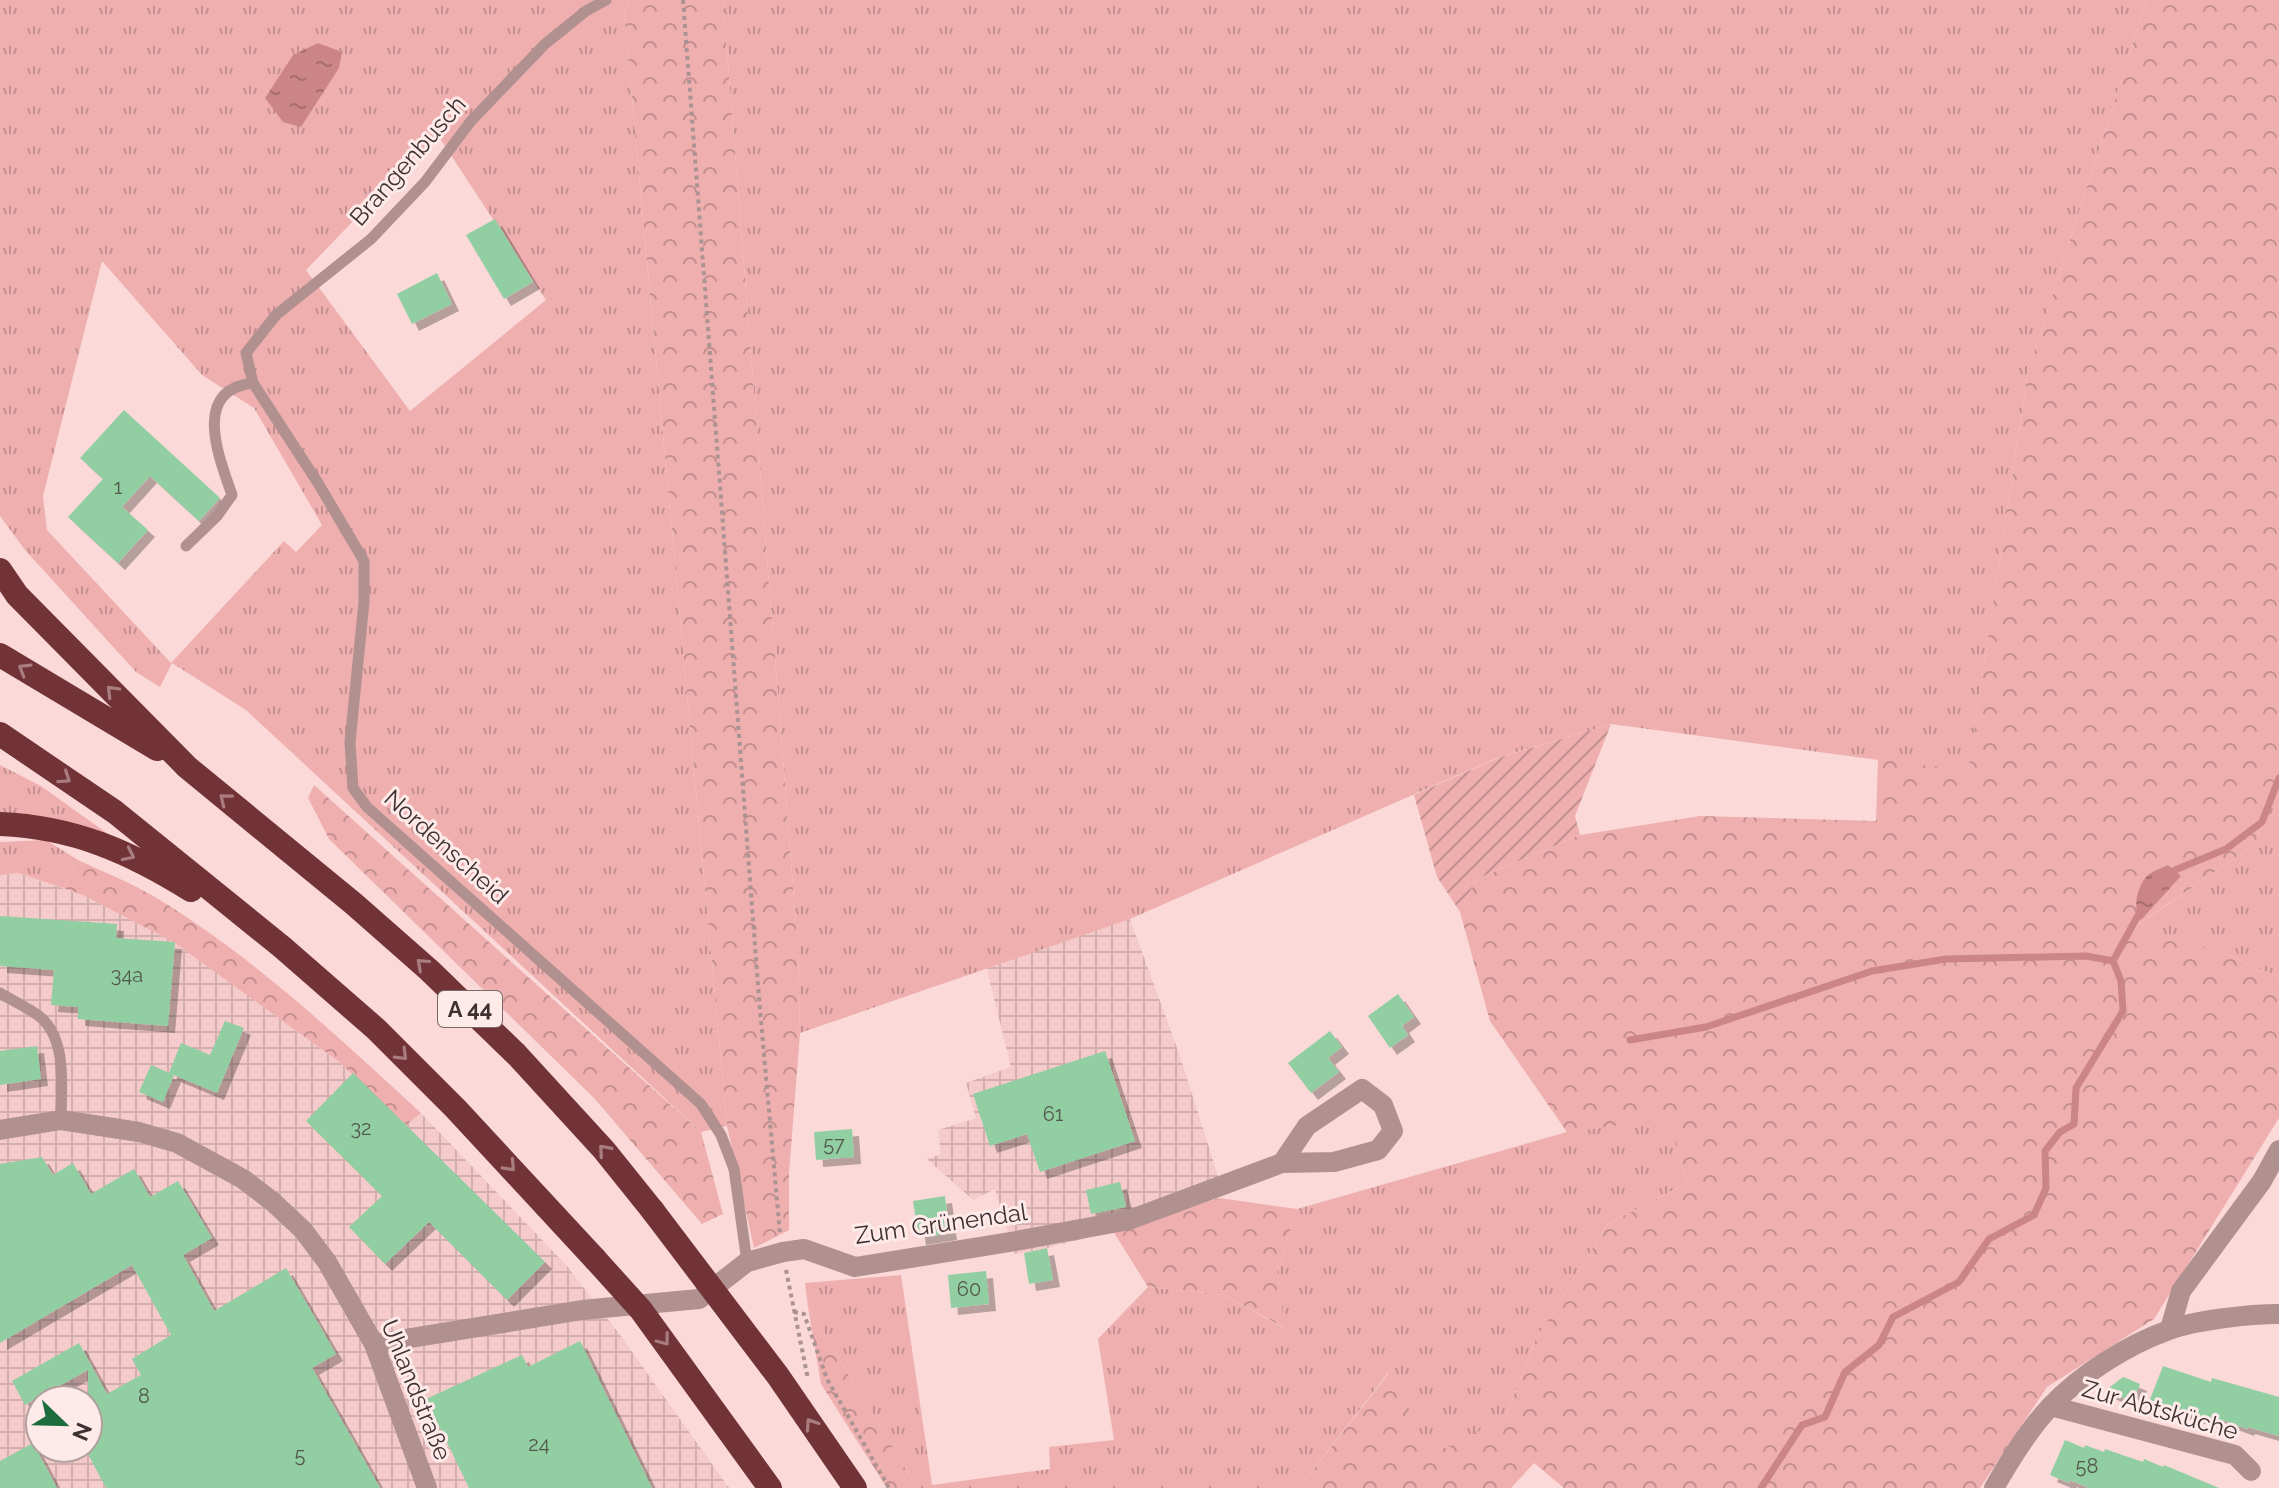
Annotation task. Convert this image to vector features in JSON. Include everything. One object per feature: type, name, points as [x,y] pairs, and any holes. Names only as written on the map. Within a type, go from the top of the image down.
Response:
[{"type":"highway","points":[[0,570],[17,595],[187,767]]},
{"type":"highway","name":"A 44","points":[[0,655],[187,767],[354,904],[517,1055],[604,1150],[653,1211],[778,1376],[855,1488]]},
{"type":"highway","points":[[0,734],[115,812],[282,947],[376,1029],[456,1109],[641,1310],[770,1488]]},
{"type":"highway","points":[[0,824],[61,830],[122,851],[157,869],[282,947]]},
{"type":"street","name":"Zum Grünendal","points":[[374,1344],[582,1310],[699,1299],[747,1262],[783,1252],[804,1249],[855,1267],[1129,1220],[1282,1163],[1334,1162],[1378,1150],[1393,1131],[1383,1105],[1362,1089],[1307,1126],[1282,1163]]},
{"type":"street","name":"Uhlandstraße","points":[[0,1130],[61,1120],[139,1132],[177,1143],[243,1179],[273,1202],[303,1230],[327,1262],[374,1344],[427,1488]]},
{"type":"street","points":[[2170,1329],[2181,1291],[2262,1181],[2279,1150]]},
{"type":"street","name":"Zur Abtsküche","points":[[1994,1488],[2051,1406],[2067,1391],[2126,1351],[2170,1329],[2279,1314]]},
{"type":"street","name":"Zur Abtsküche","points":[[2051,1406],[2235,1455],[2251,1471]]},
{"type":"lane","name":"Brangenbusch","points":[[246,353],[276,315],[371,239],[425,182],[471,121],[545,44],[586,11],[606,0]]},
{"type":"lane","name":"Nordenscheid","points":[[246,353],[253,383],[364,561],[364,602],[350,742],[353,788],[367,807],[701,1104],[721,1135],[734,1169],[747,1262]]},
{"type":"lane","points":[[186,546],[217,516],[232,495],[213,428],[219,400],[236,385],[253,383]]},
{"type":"lane","points":[[0,993],[40,1017],[52,1031],[61,1067],[61,1120]]},
{"type":"path","points":[[683,0],[760,1014],[783,1252],[810,1385]]},
{"type":"path","points":[[794,1312],[804,1314],[827,1379],[889,1488]]},
{"type":"shaded area","points":[[18,873],[85,896],[175,942],[338,1061],[405,1124],[421,1113],[567,1266],[729,1488],[0,1488],[0,875]]},
{"type":"shaded area","points":[[1130,919],[1180,1056],[1218,1176],[1219,1198],[1113,1231],[1014,1254],[995,1189],[973,1200],[927,1159],[941,1154],[938,1130],[976,1118],[966,1083],[1011,1067],[986,966]]},
{"type":"green space","points":[[0,0],[629,0],[624,13],[727,1126],[701,1132],[246,710],[172,663],[160,687],[136,672],[25,550],[0,516]],"holes":[[[437,134],[546,300],[410,411],[306,270]],[[102,261],[202,375],[254,408],[322,525],[296,552],[284,541],[171,663],[47,530],[43,496]]]},
{"type":"green space","points":[[629,0],[723,0],[798,950],[800,1033],[789,1173],[789,1230],[754,1248],[727,1126],[624,13]]},
{"type":"green space","points":[[723,0],[2147,0],[2028,371],[1968,772],[1611,724],[1497,758],[1130,919],[800,1033],[798,950]]},
{"type":"green space","points":[[2147,0],[2279,0],[2279,786],[2254,845],[2130,930],[2213,949],[2279,977],[2279,1118],[2154,1319],[2047,1387],[1980,1488],[1564,1488],[1534,1463],[1511,1488],[1299,1488],[1389,1373],[1429,1457],[1505,1418],[1535,1341],[1608,1224],[1687,1183],[1668,1119],[1567,1132],[1490,1021],[1460,912],[1476,879],[1580,835],[1700,816],[1876,821],[1878,759],[1968,771],[2028,371]]},
{"type":"green space","points":[[1611,724],[1575,816],[1580,835],[1476,879],[1460,912],[1437,877],[1414,795],[1498,758]]},
{"type":"green space","points":[[0,765],[41,786],[108,834],[60,820],[0,816]]},
{"type":"green space","points":[[314,785],[701,1132],[723,1214],[702,1224],[594,1098],[329,839],[308,798]]},
{"type":"green space","points":[[2279,786],[2279,977],[2213,949],[2129,931],[2254,845]]},
{"type":"green space","points":[[46,840],[78,860],[63,888],[18,873],[0,875],[0,842]]},
{"type":"green space","points":[[78,860],[155,897],[227,945],[294,999],[421,1113],[406,1125],[338,1061],[175,943],[85,896],[63,888]]},
{"type":"green space","points":[[1668,1118],[1687,1183],[1608,1224],[1535,1341],[1505,1418],[1429,1458],[1388,1373],[1299,1488],[917,1488],[808,1307],[805,1283],[901,1275],[932,1485],[1050,1469],[1049,1447],[1114,1440],[1098,1339],[1148,1287],[1224,1295],[1284,1328],[1277,1271],[1297,1209],[1567,1132]]},
{"type":"green space","points":[[1219,1198],[1297,1209],[1277,1271],[1285,1328],[1224,1295],[1148,1287],[1113,1231]]},
{"type":"green space","points":[[808,1307],[917,1488],[887,1488],[821,1384]]},
{"type":"water","points":[[318,43],[342,52],[339,68],[301,127],[283,122],[265,98],[293,55]]},
{"type":"water","points":[[2168,865],[2181,876],[2141,920],[2136,903],[2141,885],[2148,875]]},
{"type":"building","points":[[495,219],[533,282],[504,299],[466,235]]},
{"type":"building","points":[[437,273],[452,304],[412,324],[397,294]]},
{"type":"building","points":[[124,410],[220,498],[199,521],[150,476],[122,507],[148,530],[118,563],[68,517],[103,479],[80,458]]},
{"type":"building","points":[[0,916],[117,924],[116,938],[175,942],[168,1026],[78,1019],[78,1007],[51,1005],[54,970],[0,966]]},
{"type":"building","points":[[1398,994],[1414,1017],[1402,1026],[1408,1035],[1390,1048],[1368,1016]]},
{"type":"building","points":[[225,1021],[244,1028],[217,1093],[169,1073],[181,1043],[210,1055]]},
{"type":"building","points":[[1330,1031],[1342,1047],[1328,1058],[1339,1072],[1311,1093],[1288,1063]]},
{"type":"building","points":[[37,1046],[41,1079],[0,1085],[0,1051]]},
{"type":"building","points":[[1105,1051],[1135,1141],[1040,1172],[1027,1134],[990,1146],[973,1094]]},
{"type":"building","points":[[151,1065],[174,1075],[163,1102],[139,1092]]},
{"type":"building","points":[[353,1073],[545,1262],[507,1300],[429,1222],[385,1264],[349,1227],[382,1196],[306,1121]]},
{"type":"building","points":[[852,1129],[854,1157],[816,1160],[814,1132]]},
{"type":"building","points":[[42,1157],[53,1175],[73,1163],[91,1194],[134,1169],[150,1197],[178,1181],[212,1238],[183,1255],[214,1311],[286,1268],[336,1354],[312,1368],[380,1488],[106,1488],[93,1464],[104,1464],[104,1389],[107,1394],[141,1375],[132,1359],[171,1335],[132,1265],[0,1343],[0,1164]]},
{"type":"building","points":[[1120,1182],[1126,1207],[1091,1214],[1086,1190]]},
{"type":"building","points":[[945,1196],[950,1233],[919,1238],[913,1201]]},
{"type":"building","points":[[1047,1248],[1053,1280],[1029,1284],[1024,1253]]},
{"type":"building","points":[[986,1271],[989,1304],[951,1308],[948,1275]]},
{"type":"building","points":[[580,1341],[652,1488],[469,1488],[426,1399],[522,1355],[528,1367]]},
{"type":"building","points":[[79,1343],[102,1384],[88,1384],[88,1370],[63,1384],[24,1384],[24,1403],[12,1381]]},
{"type":"building","points":[[2163,1366],[2211,1382],[2212,1378],[2279,1397],[2279,1436],[2223,1420],[2221,1424],[2149,1402]]},
{"type":"building","points":[[2123,1377],[2140,1384],[2133,1402],[2105,1391]]},
{"type":"building","points":[[2065,1440],[2084,1448],[2085,1445],[2104,1452],[2105,1449],[2143,1462],[2144,1459],[2164,1465],[2219,1488],[2089,1488],[2070,1480],[2069,1483],[2050,1475]]},
{"type":"building","points":[[24,1448],[24,1464],[44,1464],[57,1488],[0,1488],[0,1461]]},
{"type":"waterway","points":[[2171,874],[2226,849],[2262,822],[2279,778]]},
{"type":"waterway","points":[[1761,1488],[1802,1425],[1825,1417],[1845,1372],[1879,1345],[1893,1317],[1959,1282],[1989,1239],[2034,1215],[2046,1188],[2045,1151],[2060,1132],[2074,1124],[2076,1088],[2123,1011],[2121,981],[2113,961],[2142,908]]},
{"type":"waterway","points":[[1630,1040],[1706,1027],[1872,971],[1946,959],[2086,956],[2113,961]]}]
